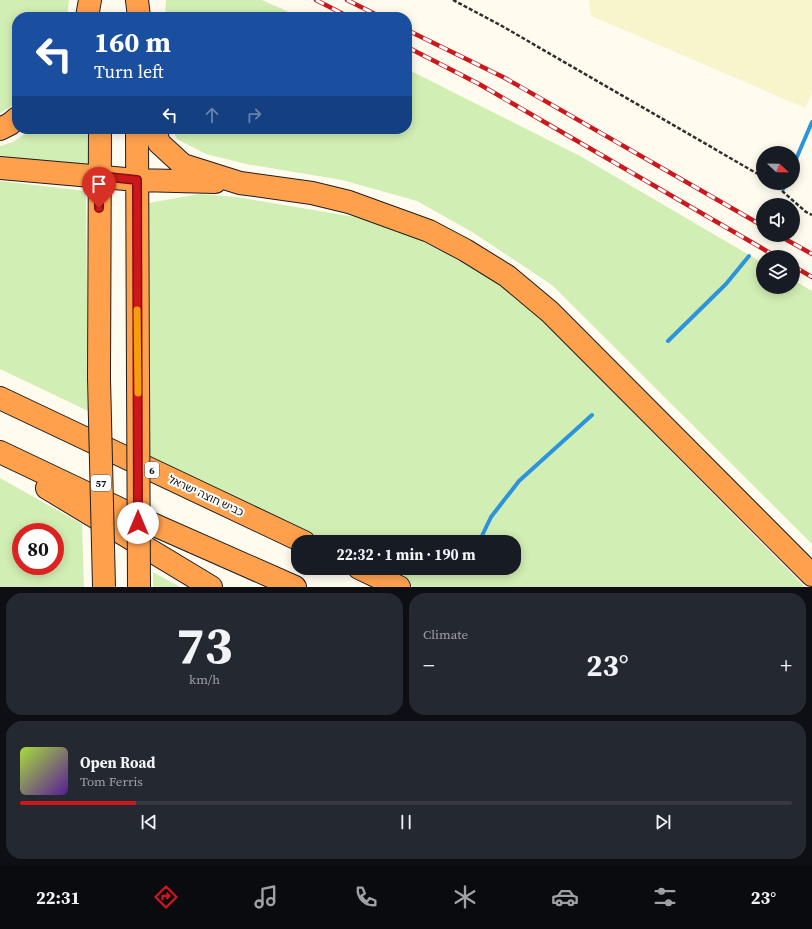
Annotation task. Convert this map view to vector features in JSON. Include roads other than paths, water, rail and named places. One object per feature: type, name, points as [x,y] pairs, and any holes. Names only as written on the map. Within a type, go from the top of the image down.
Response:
[{"type":"highway","points":[[88,12],[90,0]]},
{"type":"highway","points":[[103,0],[103,12]]},
{"type":"highway","points":[[137,0],[138,12]]},
{"type":"highway","points":[[0,129],[12,122]]},
{"type":"highway","name":"57","points":[[100,134],[99,378],[104,587]]},
{"type":"highway","points":[[137,134],[139,587]]},
{"type":"highway","points":[[156,134],[159,143],[183,165],[240,183]]},
{"type":"highway","points":[[0,168],[137,180],[240,183],[312,193],[349,202],[429,231],[465,250],[508,276],[550,312],[812,575]]},
{"type":"highway","name":"כביש חוצה ישראל","points":[[0,398],[291,536]]},
{"type":"highway","points":[[0,452],[141,520],[295,587]]},
{"type":"highway","points":[[0,459],[211,587]]},
{"type":"highway","points":[[374,575],[399,587]]},
{"type":"waterway","points":[[800,150],[812,122]]},
{"type":"waterway","points":[[668,341],[726,284],[749,256]]},
{"type":"waterway","points":[[482,535],[491,517],[519,481],[592,415]]},
{"type":"railway","points":[[316,0],[339,12]]},
{"type":"railway","points":[[347,0],[371,12]]},
{"type":"railway","points":[[412,32],[505,78],[756,222]]},
{"type":"railway","points":[[412,50],[479,84],[765,250]]},
{"type":"railway","points":[[791,242],[812,254]]},
{"type":"railway","points":[[800,270],[812,277]]}]
